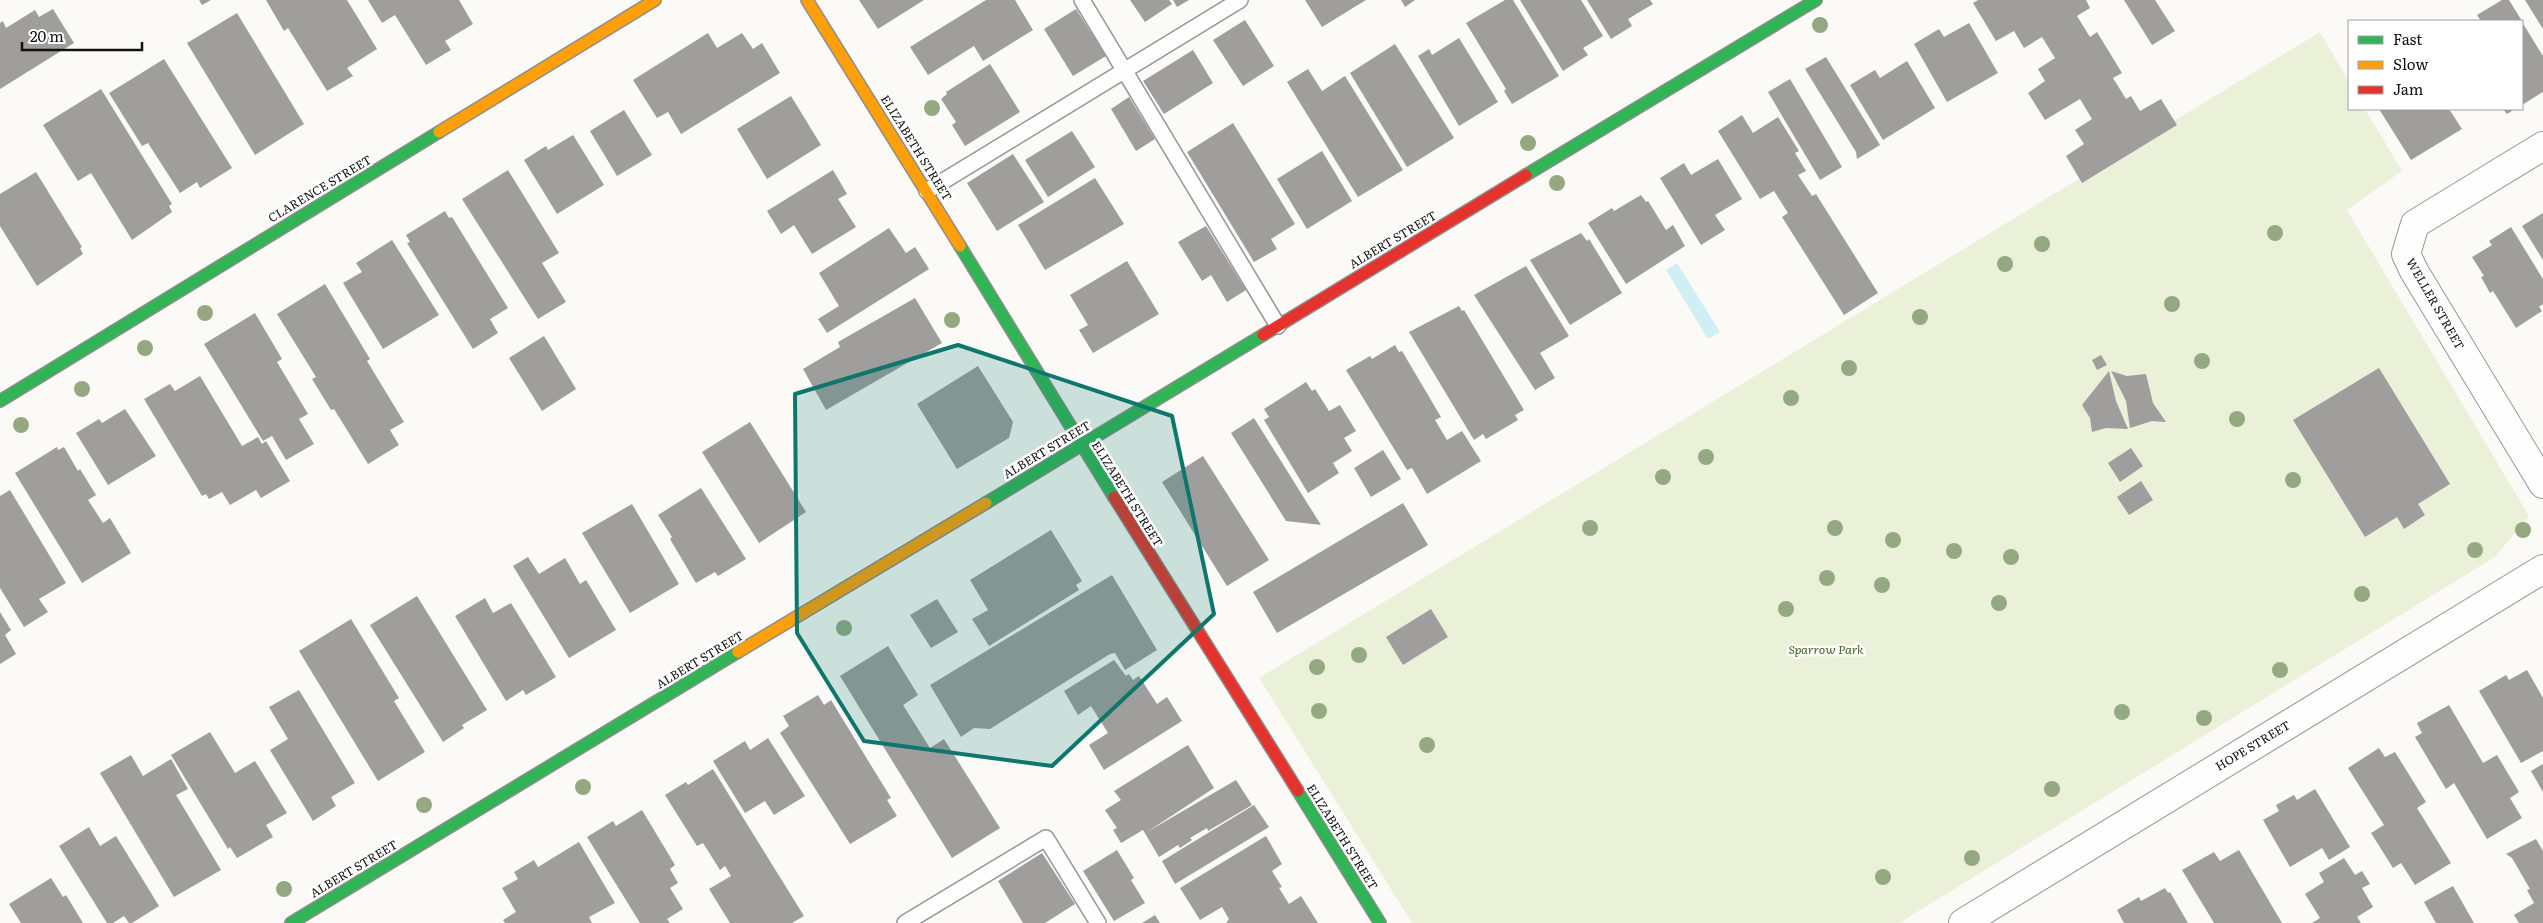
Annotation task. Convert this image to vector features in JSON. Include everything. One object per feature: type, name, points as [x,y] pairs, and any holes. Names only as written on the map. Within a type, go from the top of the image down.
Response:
[{"type":"street","name":"CLARENCE STREET","points":[[0,401],[655,0]]},
{"type":"street","name":"ELIZABETH STREET","points":[[807,0],[927,191],[1081,446],[1380,923]]},
{"type":"street","name":"ALBERT STREET","points":[[291,923],[1816,0]]},
{"type":"street","name":"WELLER STREET","points":[[2543,146],[2415,224],[2406,254],[2414,271],[2543,484]]},
{"type":"street","name":"HOPE STREET","points":[[1963,923],[2543,569]]},
{"type":"lane","points":[[1082,0],[1278,326]]},
{"type":"lane","points":[[927,191],[1240,0]]},
{"type":"lane","points":[[906,923],[1046,838],[1098,923]]},
{"type":"highlighted area","points":[[958,345],[1172,416],[1214,614],[1052,766],[864,741],[797,633],[795,394]]},
{"type":"green space","name":"Sparrow Park","points":[[2320,32],[2348,80],[2348,110],[2366,110],[2402,171],[2347,210],[2529,516],[2495,557],[1899,923],[1412,923],[1259,678]]},
{"type":"water","points":[[1677,263],[1720,332],[1708,339],[1666,270]]},
{"type":"building","points":[[199,0],[211,0],[202,5]]},
{"type":"building","points":[[266,0],[347,0],[377,49],[347,68],[353,76],[327,91],[288,28],[284,31]]},
{"type":"building","points":[[368,0],[459,0],[473,24],[445,41],[451,50],[426,65],[395,15],[382,23]]},
{"type":"building","points":[[859,0],[924,0],[878,29]]},
{"type":"building","points":[[986,0],[1015,0],[1033,30],[983,61],[974,46],[928,75],[910,47]]},
{"type":"building","points":[[1130,0],[1169,0],[1172,4],[1145,22]]},
{"type":"building","points":[[1173,0],[1189,0],[1177,7]]},
{"type":"building","points":[[1305,0],[1366,0],[1322,27]]},
{"type":"building","points":[[1401,0],[1415,0],[1405,7]]},
{"type":"building","points":[[1505,0],[1513,0],[1559,76],[1512,104],[1504,91],[1506,89],[1466,23]]},
{"type":"building","points":[[1520,0],[1581,0],[1603,36],[1583,48],[1588,55],[1563,71]]},
{"type":"building","points":[[1587,0],[1650,0],[1653,4],[1628,19],[1632,26],[1611,39]]},
{"type":"building","points":[[1978,0],[2086,0],[2090,8],[2077,16],[2090,37],[2097,32],[2122,73],[2113,78],[2126,99],[2131,96],[2140,111],[2161,99],[2177,125],[2082,183],[2066,156],[2084,144],[2075,130],[2092,119],[2080,99],[2045,120],[2028,93],[2045,81],[2038,69],[2055,58],[2042,37],[2024,48],[2014,31],[1996,41],[1973,3]]},
{"type":"building","points":[[2124,0],[2155,0],[2175,31],[2152,45]]},
{"type":"building","points":[[2502,0],[2509,0],[2521,20],[2480,20],[2477,15]]},
{"type":"building","points":[[2525,0],[2543,0],[2543,29]]},
{"type":"building","points":[[53,9],[74,43],[0,89],[0,23],[3,21],[6,28],[35,10],[39,17]]},
{"type":"building","points":[[1076,9],[1106,56],[1073,76],[1044,29]]},
{"type":"building","points":[[237,13],[304,124],[255,155],[187,43]]},
{"type":"building","points":[[1245,20],[1274,66],[1243,86],[1213,40]]},
{"type":"building","points":[[1969,23],[1998,73],[1947,102],[1914,44],[1939,29],[1944,37]]},
{"type":"building","points":[[2523,24],[2543,56],[2543,92],[2523,104]]},
{"type":"building","points":[[708,33],[717,48],[742,33],[753,49],[762,43],[780,73],[681,134],[668,112],[657,118],[633,80]]},
{"type":"building","points":[[1459,38],[1498,102],[1459,126],[1418,56],[1429,49],[1432,55]]},
{"type":"building","points":[[1395,44],[1454,138],[1407,167],[1350,73]]},
{"type":"building","points":[[1193,50],[1213,83],[1164,114],[1143,81]]},
{"type":"building","points":[[1826,57],[1880,145],[1857,159],[1856,152],[1805,69]]},
{"type":"building","points":[[164,59],[232,168],[200,188],[197,182],[180,193],[148,143],[142,146],[109,93]]},
{"type":"building","points":[[1907,61],[1935,108],[1883,140],[1850,85],[1875,70],[1880,78]]},
{"type":"building","points":[[990,64],[1020,112],[965,146],[952,125],[956,122],[941,99],[947,94],[946,92]]},
{"type":"building","points":[[1308,69],[1322,91],[1345,76],[1403,170],[1358,197],[1287,82]]},
{"type":"building","points":[[1790,79],[1842,167],[1820,180],[1768,92]]},
{"type":"building","points":[[101,89],[172,204],[169,206],[172,212],[132,240],[91,173],[78,181],[43,125]]},
{"type":"building","points":[[791,96],[821,145],[767,179],[737,129]]},
{"type":"building","points":[[1129,97],[1155,139],[1136,151],[1111,109]]},
{"type":"building","points":[[624,110],[652,155],[617,176],[590,131]]},
{"type":"building","points":[[2380,110],[2450,110],[2462,129],[2411,160]]},
{"type":"building","points":[[2504,110],[2513,110],[2507,114]]},
{"type":"building","points":[[1742,115],[1753,133],[1778,117],[1799,151],[1795,153],[1806,171],[1798,175],[1812,196],[1816,194],[1878,293],[1844,315],[1782,217],[1788,213],[1774,191],[1760,199],[1718,131]]},
{"type":"building","points":[[1233,123],[1295,224],[1271,239],[1277,249],[1254,262],[1187,152]]},
{"type":"building","points":[[1072,131],[1095,167],[1048,197],[1025,160]]},
{"type":"building","points":[[573,135],[604,185],[557,214],[524,160],[546,146],[548,150]]},
{"type":"building","points":[[1322,151],[1352,201],[1307,229],[1277,179]]},
{"type":"building","points":[[1013,154],[1044,202],[997,231],[967,183]]},
{"type":"building","points":[[1718,159],[1742,199],[1715,215],[1725,230],[1701,245],[1660,178],[1684,163],[1691,175]]},
{"type":"building","points":[[508,170],[559,253],[542,263],[566,302],[538,319],[462,199]]},
{"type":"building","points":[[833,170],[847,194],[838,199],[856,227],[812,254],[794,225],[781,234],[767,211]]},
{"type":"building","points":[[36,172],[82,247],[80,248],[83,254],[37,286],[0,226],[0,194]]},
{"type":"building","points":[[1095,178],[1124,224],[1045,270],[1018,225]]},
{"type":"building","points":[[1641,195],[1646,202],[1648,201],[1666,230],[1673,225],[1685,246],[1626,284],[1588,223],[1612,208],[1614,211]]},
{"type":"building","points":[[445,211],[449,218],[452,217],[508,308],[490,319],[498,333],[473,349],[407,243],[410,242],[406,235]]},
{"type":"building","points":[[2543,213],[2543,260],[2522,226]]},
{"type":"building","points":[[1206,226],[1246,290],[1227,302],[1211,275],[1202,281],[1178,242]]},
{"type":"building","points":[[2511,227],[2543,279],[2543,304],[2539,307],[2542,311],[2516,328],[2493,291],[2490,293],[2481,277],[2484,276],[2472,257],[2492,245],[2489,241]]},
{"type":"building","points":[[889,228],[906,253],[915,247],[929,269],[827,333],[818,319],[839,306],[819,273]]},
{"type":"building","points":[[1581,233],[1587,241],[1589,239],[1622,293],[1570,325],[1530,260]]},
{"type":"building","points":[[392,240],[439,315],[383,349],[343,283],[362,272],[356,263]]},
{"type":"building","points":[[1127,261],[1159,314],[1093,353],[1079,330],[1088,325],[1070,295]]},
{"type":"building","points":[[1526,266],[1569,336],[1540,353],[1555,378],[1535,390],[1474,295]]},
{"type":"building","points":[[325,284],[370,359],[367,361],[404,422],[390,430],[399,445],[368,464],[334,409],[331,410],[312,379],[316,377],[277,314]]},
{"type":"building","points":[[915,298],[942,343],[826,410],[803,369],[840,347],[838,342]]},
{"type":"building","points":[[1459,306],[1462,311],[1464,310],[1524,410],[1515,415],[1518,420],[1486,439],[1483,434],[1474,440],[1409,332]]},
{"type":"building","points":[[255,313],[282,359],[277,362],[308,414],[299,419],[314,444],[286,460],[272,436],[263,441],[204,344]]},
{"type":"building","points":[[544,336],[576,389],[542,411],[509,358]]},
{"type":"building","points":[[1395,345],[1399,352],[1402,351],[1441,417],[1435,420],[1447,440],[1462,431],[1481,461],[1427,494],[1412,468],[1407,470],[1346,370],[1370,356],[1372,359]]},
{"type":"building","points":[[2101,355],[2107,365],[2097,370],[2092,360]]},
{"type":"building","points":[[978,366],[1013,422],[1009,438],[957,469],[917,404]]},
{"type":"building","points":[[2379,368],[2450,484],[2418,504],[2425,515],[2404,529],[2397,517],[2365,537],[2293,420]]},
{"type":"building","points":[[2109,371],[2116,401],[2128,429],[2106,428],[2092,432],[2090,418],[2082,405]]},
{"type":"building","points":[[2111,371],[2127,376],[2146,374],[2153,403],[2166,422],[2152,421],[2130,428],[2126,401]]},
{"type":"building","points":[[200,376],[242,446],[258,437],[262,444],[266,441],[290,481],[261,498],[256,490],[230,505],[222,492],[209,499],[206,494],[202,496],[144,399],[170,384],[175,391]]},
{"type":"building","points":[[1306,382],[1312,391],[1315,389],[1329,411],[1340,405],[1356,431],[1344,438],[1352,451],[1333,463],[1339,473],[1308,493],[1264,420],[1269,417],[1264,409]]},
{"type":"building","points":[[125,409],[156,456],[108,485],[76,433],[99,419],[102,423]]},
{"type":"building","points":[[1254,418],[1321,525],[1286,521],[1231,433]]},
{"type":"building","points":[[750,422],[806,512],[759,543],[702,452]]},
{"type":"building","points":[[57,447],[58,450],[64,447],[78,471],[80,469],[96,495],[88,500],[103,523],[110,518],[131,553],[82,583],[15,473]]},
{"type":"building","points":[[2131,448],[2143,466],[2120,482],[2108,463]]},
{"type":"building","points":[[1383,450],[1401,479],[1371,497],[1354,468]]},
{"type":"building","points":[[1203,456],[1269,560],[1227,586],[1162,482]]},
{"type":"building","points":[[2141,481],[2153,500],[2129,515],[2117,497]]},
{"type":"building","points":[[701,488],[746,559],[718,576],[715,572],[696,583],[658,515]]},
{"type":"building","points":[[10,490],[66,583],[39,599],[48,612],[24,627],[0,588],[0,496]]},
{"type":"building","points":[[1403,503],[1428,545],[1277,633],[1253,592]]},
{"type":"building","points":[[632,504],[679,584],[630,613],[582,533]]},
{"type":"building","points":[[1051,530],[1082,581],[1076,585],[1079,590],[989,646],[972,619],[988,610],[970,580]]},
{"type":"building","points":[[528,557],[539,574],[565,558],[580,584],[586,580],[616,630],[569,658],[513,566]]},
{"type":"building","points":[[1112,575],[1157,650],[1125,670],[1115,653],[1110,654],[990,729],[974,728],[961,737],[930,685]]},
{"type":"building","points":[[417,596],[487,710],[462,725],[464,728],[443,742],[370,625]]},
{"type":"building","points":[[485,598],[493,613],[511,603],[556,677],[526,695],[523,690],[506,701],[455,616]]},
{"type":"building","points":[[937,599],[958,632],[931,648],[910,615]]},
{"type":"building","points":[[1431,609],[1448,637],[1403,665],[1386,637]]},
{"type":"building","points":[[0,612],[11,630],[5,635],[16,654],[0,664]]},
{"type":"building","points":[[351,619],[399,698],[394,701],[425,752],[378,781],[299,651]]},
{"type":"building","points":[[888,646],[918,695],[903,705],[930,748],[944,739],[1000,828],[952,858],[840,676]]},
{"type":"building","points":[[1114,660],[1126,676],[1129,674],[1133,680],[1139,676],[1157,704],[1167,697],[1182,721],[1104,770],[1089,745],[1108,733],[1091,706],[1078,715],[1064,691]]},
{"type":"building","points":[[2527,670],[2543,698],[2543,751],[2521,763],[2479,691],[2506,675],[2509,680]]},
{"type":"building","points":[[299,690],[355,783],[331,797],[336,806],[313,821],[270,750],[288,739],[269,707]]},
{"type":"building","points":[[818,695],[824,705],[831,700],[891,798],[887,800],[897,816],[850,844],[780,733],[789,726],[783,716]]},
{"type":"building","points":[[2449,705],[2483,763],[2497,755],[2519,792],[2510,798],[2522,818],[2487,839],[2454,783],[2446,789],[2415,737],[2422,733],[2417,723]]},
{"type":"building","points":[[210,732],[235,773],[255,761],[287,813],[266,825],[273,837],[237,858],[230,847],[228,849],[171,755]]},
{"type":"building","points":[[768,738],[805,796],[774,815],[765,801],[745,813],[713,761],[745,741],[750,750]]},
{"type":"building","points":[[1188,745],[1214,788],[1147,832],[1236,780],[1252,805],[1208,831],[1207,828],[1190,838],[1192,840],[1180,848],[1178,845],[1159,857],[1143,830],[1121,843],[1113,830],[1117,828],[1105,810],[1121,800],[1114,791]]},
{"type":"building","points":[[2379,748],[2385,757],[2395,752],[2426,802],[2417,808],[2451,863],[2415,885],[2401,863],[2393,868],[2371,833],[2384,825],[2348,768]]},
{"type":"building","points":[[131,755],[143,776],[171,759],[188,789],[176,795],[221,870],[174,897],[100,773]]},
{"type":"building","points":[[2543,764],[2543,792],[2531,771]]},
{"type":"building","points":[[713,769],[804,916],[792,923],[730,923],[709,889],[731,876],[725,866],[720,870],[703,843],[697,846],[665,795],[686,782],[688,785]]},
{"type":"building","points":[[2315,789],[2350,847],[2329,860],[2322,848],[2290,867],[2263,820],[2279,811],[2276,805],[2294,795],[2297,800]]},
{"type":"building","points":[[1254,805],[1269,827],[1175,884],[1162,861]]},
{"type":"building","points":[[642,810],[675,865],[670,869],[678,883],[670,888],[683,909],[667,919],[670,923],[640,923],[587,837],[613,821],[616,826]]},
{"type":"building","points":[[89,827],[100,846],[116,836],[159,906],[132,923],[129,923],[124,916],[113,923],[107,923],[59,846]]},
{"type":"building","points":[[1266,836],[1282,864],[1272,871],[1282,887],[1279,888],[1289,904],[1301,896],[1318,923],[1226,923],[1229,919],[1222,907],[1200,920],[1180,888]]},
{"type":"building","points":[[2536,839],[2543,851],[2543,923],[2519,923],[2514,915],[2534,903],[2527,890],[2530,889],[2512,858],[2506,854]]},
{"type":"building","points":[[579,842],[615,903],[589,917],[592,923],[505,923],[503,920],[516,912],[502,888],[518,879],[514,872],[534,860],[538,867]]},
{"type":"building","points":[[1117,850],[1134,878],[1131,880],[1145,903],[1114,921],[1083,871]]},
{"type":"building","points":[[2239,850],[2282,923],[2214,923],[2182,870],[2214,852],[2220,861]]},
{"type":"building","points":[[1042,853],[1075,904],[1045,923],[1023,923],[998,881]]},
{"type":"building","points":[[2344,858],[2355,875],[2362,871],[2370,884],[2362,888],[2373,907],[2357,917],[2361,923],[2312,923],[2320,918],[2305,894],[2324,882],[2319,873]]},
{"type":"building","points":[[51,878],[63,897],[66,895],[83,923],[21,923],[9,904]]},
{"type":"building","points":[[2453,886],[2474,923],[2436,923],[2424,902]]},
{"type":"building","points":[[2165,888],[2168,893],[2170,892],[2188,923],[2124,923],[2117,910],[2139,897],[2141,901]]},
{"type":"building","points":[[1155,915],[1160,923],[1142,923]]},
{"type":"traffic: fast","points":[[1526,175],[1816,0]]},
{"type":"traffic: fast","points":[[0,401],[439,132]]},
{"type":"traffic: fast","points":[[960,246],[1114,497]]},
{"type":"traffic: fast","points":[[986,503],[1263,335]]},
{"type":"traffic: fast","points":[[291,923],[738,652]]},
{"type":"traffic: fast","points":[[1298,791],[1380,923]]},
{"type":"traffic: slow","points":[[439,132],[655,0]]},
{"type":"traffic: slow","points":[[807,0],[960,246]]},
{"type":"traffic: slow","points":[[738,652],[986,503]]},
{"type":"traffic: jam","points":[[1263,335],[1526,175]]},
{"type":"traffic: jam","points":[[1114,497],[1298,791]]}]
